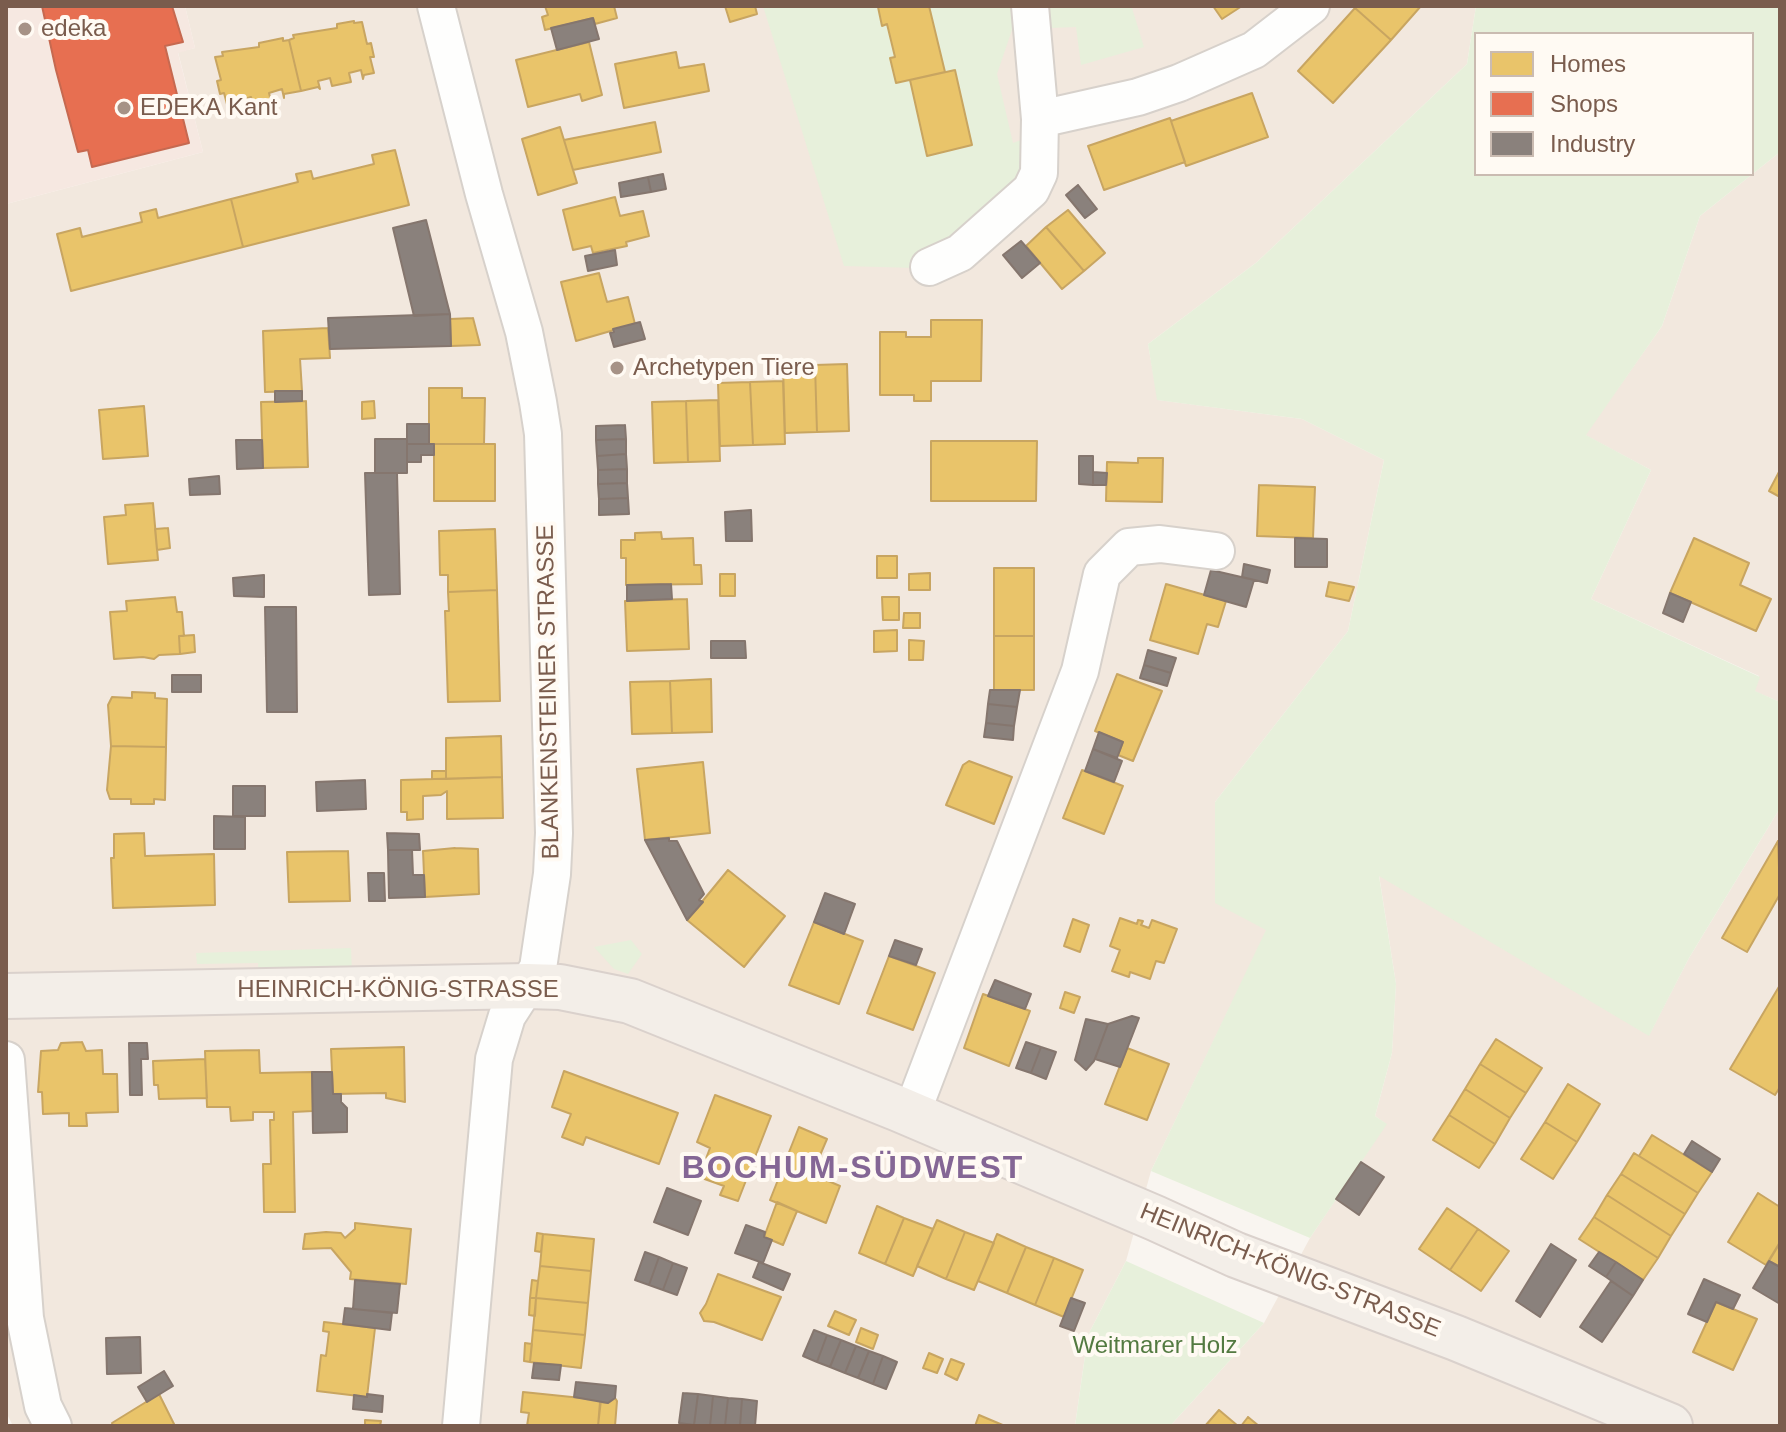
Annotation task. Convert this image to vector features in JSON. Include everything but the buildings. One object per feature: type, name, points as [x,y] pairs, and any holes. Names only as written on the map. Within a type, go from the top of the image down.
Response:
[{"type":"main road","name":"HEINRICH-KÖNIG-STRASSE","points":[[6,996],[527,986],[560,987],[630,1001],[911,1115],[1236,1255],[1456,1338],[1670,1426]]},
{"type":"street","name":"BLANKENSTEINER STRASSE","points":[[436,6],[484,194],[524,332],[543,434],[554,833],[552,874],[538,968],[507,1016],[494,1059],[461,1426]]},
{"type":"street","points":[[929,267],[960,253],[1031,190],[1039,173],[1040,119],[1030,6]]},
{"type":"street","points":[[1040,119],[1124,100],[1179,83],[1254,50],[1311,6]]},
{"type":"street","points":[[911,1115],[1080,671],[1102,574],[1129,547],[1160,544],[1216,551]]},
{"type":"street","points":[[6,1060],[25,1318],[43,1406],[53,1426]]},
{"type":"shaded area","points":[[6,6],[185,6],[195,48],[178,53],[203,152],[6,204]]},
{"type":"shaded area","points":[[185,6],[1476,6],[1467,64],[1257,262],[1148,344],[1158,400],[1302,419],[1384,460],[1348,631],[1215,802],[1267,930],[1151,1171],[1126,1261],[1088,1335],[1075,1426],[13,1426],[6,1412],[6,204],[203,152],[178,52],[195,48]]},
{"type":"shaded area","points":[[1780,152],[1780,702],[1754,691],[1759,676],[1591,599],[1651,470],[1585,435],[1662,326],[1700,216],[1754,176]]},
{"type":"shaded area","points":[[1780,808],[1780,1426],[1170,1426],[1264,1323],[1310,1238],[1386,1124],[1375,1116],[1392,1053],[1396,984],[1379,875],[1649,1035],[1689,958]]},
{"type":"green space","points":[[763,6],[1011,6],[1014,24],[997,74],[1013,143],[1021,140],[1027,165],[1023,174],[916,268],[844,266]]},
{"type":"green space","points":[[1047,6],[1135,6],[1132,8],[1144,47],[1081,65],[1076,27],[1050,28]]},
{"type":"green space","points":[[1476,6],[1780,6],[1780,152],[1754,173],[1754,32],[1474,32],[1474,176],[1750,176],[1700,216],[1662,326],[1586,435],[1651,470],[1591,599],[1760,677],[1755,691],[1780,702],[1780,808],[1689,958],[1649,1036],[1379,876],[1396,984],[1392,1053],[1375,1116],[1387,1124],[1310,1238],[1151,1171],[1266,930],[1215,903],[1215,802],[1348,631],[1384,460],[1302,419],[1157,400],[1148,344],[1257,262],[1467,64]]},
{"type":"green space","points":[[631,940],[642,954],[628,974],[614,969],[594,947]]},
{"type":"green space","points":[[351,948],[352,973],[259,976],[258,963],[197,964],[196,953]]},
{"type":"green space","name":"Weitmarer Holz","points":[[1126,1261],[1264,1323],[1170,1426],[1075,1426],[1088,1335]]},
{"type":"place","name":"edeka","points":[[25,29]]},
{"type":"place","name":"EDEKA Kant","points":[[124,108]]},
{"type":"place","name":"Archetypen Tiere","points":[[617,368]]},
{"type":"district","name":"BOCHUM-SÜDWEST","points":[[853,1169]]}]
